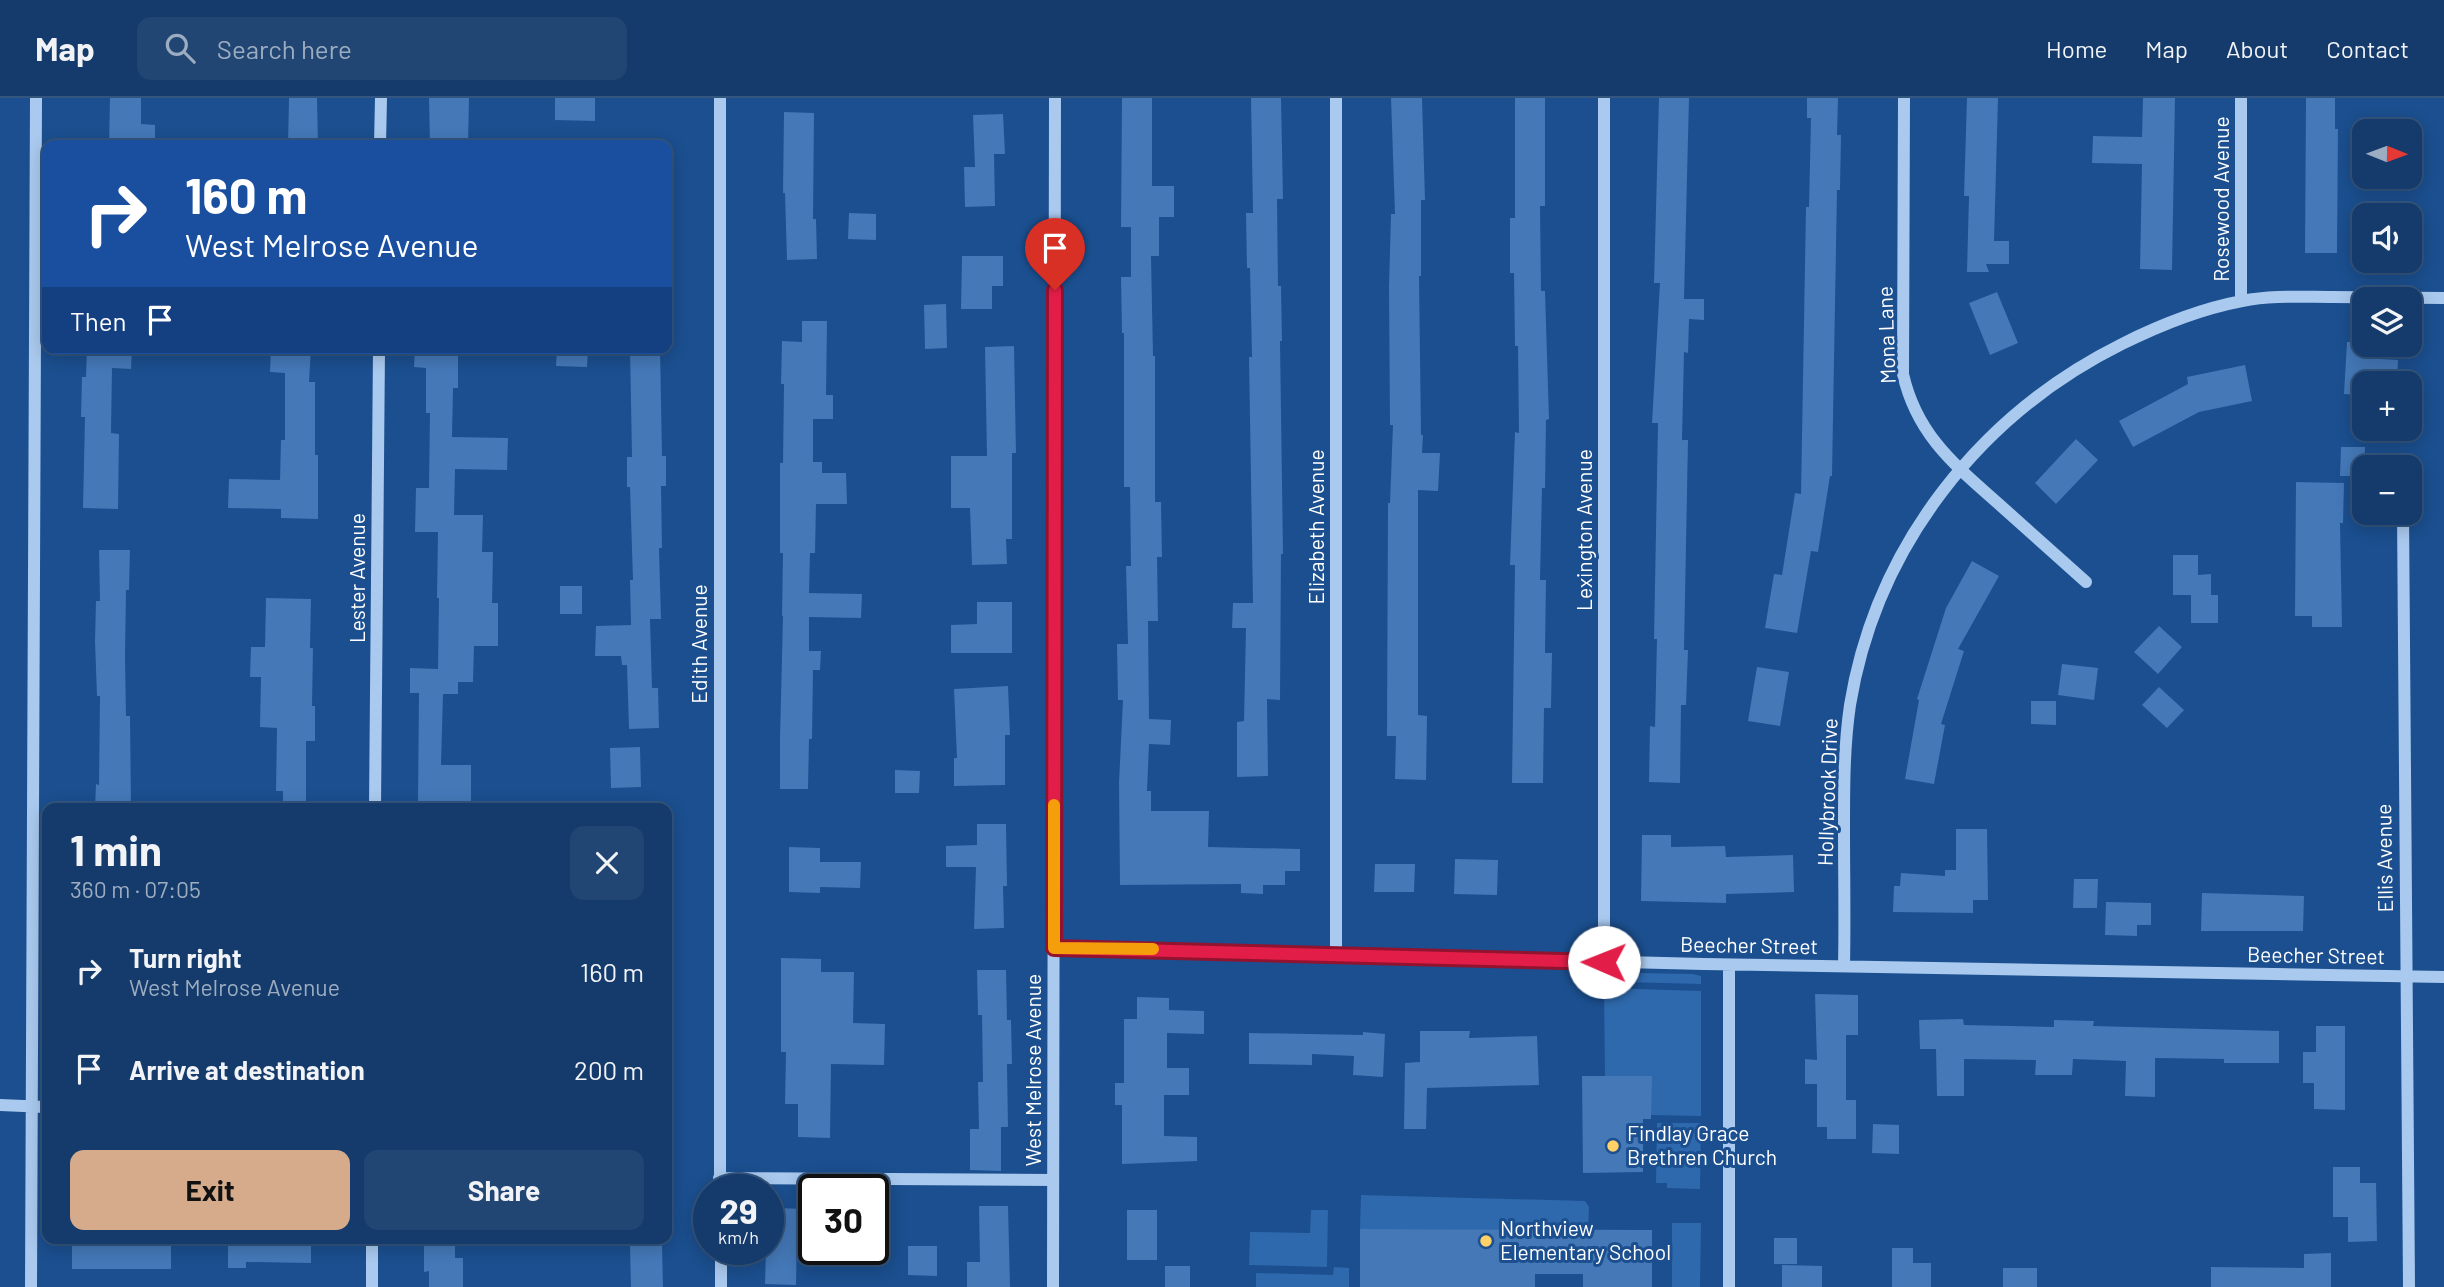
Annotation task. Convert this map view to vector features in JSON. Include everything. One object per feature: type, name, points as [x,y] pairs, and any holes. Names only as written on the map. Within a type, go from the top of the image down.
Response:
[{"type":"street","points":[[30,1287],[36,98]]},
{"type":"street","points":[[380,140],[381,98]]},
{"type":"street","name":"Edith Avenue","points":[[720,98],[720,1174]]},
{"type":"street","name":"West Melrose Avenue","points":[[1053,1287],[1055,98]]},
{"type":"street","name":"Elizabeth Avenue","points":[[1336,98],[1336,955]]},
{"type":"street","name":"Lexington Avenue","points":[[1604,98],[1604,962]]},
{"type":"street","name":"Mona Lane","points":[[1904,98],[1903,374],[1910,398],[1920,421],[1949,460],[2086,582]]},
{"type":"street","name":"Rosewood Avenue","points":[[2241,98],[2241,301]]},
{"type":"street","name":"Hollybrook Drive","points":[[1844,966],[1844,770],[1850,704],[1861,655],[1875,612],[1898,561],[1933,504],[1960,469],[2010,418],[2055,384],[2100,355],[2173,321],[2241,301],[2270,296],[2444,298]]},
{"type":"street","name":"Lester Avenue","points":[[376,803],[379,354]]},
{"type":"street","name":"Ellis Avenue","points":[[2403,525],[2409,1287]]},
{"type":"street","name":"Beecher Street","points":[[1054,948],[1729,965],[2444,977]]},
{"type":"street","points":[[1729,965],[1729,1287]]},
{"type":"street","points":[[0,1105],[42,1107]]},
{"type":"street","points":[[784,1183],[1053,1180]]},
{"type":"street","points":[[372,1244],[372,1287]]},
{"type":"street","points":[[721,1265],[721,1287]]},
{"type":"shaded area","points":[[1586,972],[1693,974],[1701,976],[1701,984],[1586,981]]},
{"type":"shaded area","points":[[1604,988],[1701,991],[1701,1116],[1651,1115],[1651,1076],[1605,1076]]},
{"type":"shaded area","points":[[1657,1123],[1701,1123],[1700,1189],[1667,1188],[1667,1183],[1656,1183]]},
{"type":"shaded area","points":[[1361,1195],[1585,1201],[1589,1207],[1588,1230],[1360,1229]]},
{"type":"shaded area","points":[[1311,1210],[1328,1210],[1327,1267],[1249,1265],[1250,1232],[1310,1233]]},
{"type":"shaded area","points":[[1672,1223],[1701,1223],[1700,1287],[1672,1287]]},
{"type":"shaded area","points":[[1334,1267],[1349,1268],[1349,1287],[1256,1287],[1256,1273],[1333,1275]]},
{"type":"building","points":[[110,98],[141,98],[141,124],[155,125],[155,140],[109,140]]},
{"type":"building","points":[[289,98],[317,98],[318,140],[288,140]]},
{"type":"building","points":[[429,98],[469,98],[468,140],[430,140]]},
{"type":"building","points":[[555,98],[595,98],[595,121],[555,120]]},
{"type":"building","points":[[1122,98],[1152,98],[1152,186],[1174,186],[1174,217],[1159,217],[1159,256],[1151,256],[1155,356],[1155,502],[1161,502],[1162,557],[1157,557],[1158,621],[1148,621],[1149,719],[1171,720],[1170,745],[1149,744],[1147,791],[1151,791],[1151,811],[1209,811],[1208,847],[1300,849],[1300,871],[1285,871],[1285,885],[1263,885],[1263,894],[1241,893],[1241,884],[1120,885],[1119,783],[1123,700],[1118,700],[1117,644],[1128,644],[1126,566],[1131,566],[1130,487],[1124,487],[1124,333],[1121,277],[1131,277],[1131,227],[1121,227]]},
{"type":"building","points":[[1251,98],[1281,98],[1283,199],[1277,199],[1282,341],[1283,554],[1280,700],[1267,699],[1268,776],[1237,777],[1237,722],[1244,721],[1246,628],[1232,628],[1233,603],[1253,603],[1249,357],[1252,357],[1246,213],[1253,213]]},
{"type":"building","points":[[1391,98],[1422,98],[1425,200],[1421,200],[1419,276],[1421,435],[1422,453],[1440,453],[1438,491],[1418,490],[1418,715],[1427,716],[1426,780],[1395,779],[1396,736],[1387,736],[1388,503],[1393,425],[1390,425],[1389,287],[1391,214],[1395,214]]},
{"type":"building","points":[[1515,98],[1545,98],[1545,206],[1540,206],[1541,291],[1545,291],[1549,419],[1546,420],[1545,488],[1542,488],[1540,580],[1546,580],[1545,653],[1552,653],[1551,708],[1544,708],[1543,783],[1512,783],[1515,565],[1510,565],[1515,432],[1519,433],[1514,273],[1510,273],[1510,218],[1515,218]]},
{"type":"building","points":[[1659,98],[1689,98],[1684,299],[1704,299],[1704,320],[1689,319],[1688,353],[1684,352],[1682,440],[1688,440],[1684,650],[1688,650],[1686,705],[1681,705],[1680,783],[1649,782],[1650,726],[1655,727],[1657,639],[1654,639],[1658,423],[1652,423],[1660,283],[1654,283]]},
{"type":"building","points":[[1807,98],[1838,98],[1837,135],[1841,135],[1840,190],[1837,190],[1832,476],[1818,552],[1811,551],[1797,633],[1765,628],[1774,574],[1782,575],[1795,493],[1801,494],[1806,207],[1809,207],[1811,118],[1807,118]]},
{"type":"building","points":[[1967,98],[1998,98],[1994,241],[2009,241],[2009,264],[1986,264],[1989,272],[1967,272],[1969,196],[1964,196]]},
{"type":"building","points":[[2143,98],[2175,98],[2172,270],[2140,269],[2142,164],[2092,163],[2093,136],[2142,137]]},
{"type":"building","points":[[2306,98],[2335,98],[2335,129],[2338,129],[2337,253],[2305,253]]},
{"type":"building","points":[[784,112],[814,113],[813,219],[816,219],[817,259],[787,260],[783,193]]},
{"type":"building","points":[[1003,114],[1005,154],[994,154],[995,206],[965,207],[964,167],[975,167],[973,115]]},
{"type":"building","points":[[849,213],[876,214],[876,240],[848,239]]},
{"type":"building","points":[[962,256],[1003,256],[1003,286],[992,286],[992,309],[961,309]]},
{"type":"building","points":[[1997,292],[2018,343],[1990,355],[1969,303]]},
{"type":"building","points":[[946,304],[947,348],[925,349],[924,305]]},
{"type":"building","points":[[802,321],[827,321],[826,395],[833,395],[833,419],[813,419],[813,462],[822,462],[822,473],[846,473],[847,504],[816,504],[815,553],[810,553],[809,593],[862,594],[861,618],[809,617],[809,651],[821,651],[820,670],[813,670],[808,789],[780,789],[783,616],[783,553],[780,553],[780,463],[783,463],[784,384],[781,384],[782,341],[802,342]]},
{"type":"building","points":[[2347,342],[2352,342],[2352,357],[2398,360],[2398,371],[2352,371],[2352,394],[2344,394]]},
{"type":"building","points":[[1014,346],[1016,453],[1012,453],[1012,539],[1006,539],[1007,564],[972,565],[970,508],[951,508],[951,456],[987,456],[985,347]]},
{"type":"building","points":[[87,354],[132,354],[131,369],[112,368],[111,433],[119,434],[118,509],[83,508],[85,417],[81,417],[82,377],[86,377]]},
{"type":"building","points":[[271,354],[311,354],[309,382],[315,382],[318,519],[281,518],[281,509],[228,508],[229,479],[280,480],[281,440],[285,440],[285,373],[270,372]]},
{"type":"building","points":[[415,354],[458,354],[458,388],[453,388],[452,437],[508,438],[507,470],[455,469],[454,515],[483,515],[482,552],[493,552],[492,603],[498,603],[498,646],[474,646],[473,682],[458,682],[458,694],[443,694],[441,765],[471,765],[471,801],[418,801],[419,693],[410,693],[410,668],[438,669],[439,598],[438,532],[415,532],[416,488],[429,488],[430,413],[426,413],[426,368],[414,367]]},
{"type":"building","points":[[557,354],[588,354],[587,367],[556,366]]},
{"type":"building","points":[[630,354],[660,354],[662,456],[666,456],[666,486],[661,486],[662,548],[659,548],[661,619],[650,619],[652,688],[658,688],[659,728],[629,729],[627,665],[622,665],[621,656],[595,656],[596,626],[631,625],[630,580],[633,580],[627,457],[632,457]]},
{"type":"building","points":[[2245,365],[2252,401],[2199,412],[2133,447],[2119,421],[2188,384],[2187,377]]},
{"type":"building","points":[[2076,439],[2098,460],[2056,504],[2035,483]]},
{"type":"building","points":[[2341,447],[2365,447],[2365,455],[2352,455],[2352,476],[2340,476]]},
{"type":"building","points":[[2296,482],[2344,483],[2343,523],[2340,523],[2342,627],[2312,627],[2312,616],[2295,616]]},
{"type":"building","points":[[99,550],[130,550],[129,590],[126,590],[125,656],[126,716],[130,716],[131,803],[95,803],[96,784],[99,785],[100,696],[97,696],[95,641],[96,601],[100,601]]},
{"type":"building","points":[[2173,555],[2198,555],[2198,575],[2211,574],[2211,595],[2218,595],[2218,623],[2191,623],[2191,595],[2173,595]]},
{"type":"building","points":[[1972,561],[1999,576],[1958,649],[1964,651],[1941,724],[1945,725],[1934,784],[1905,779],[1919,700],[1917,699],[1946,608]]},
{"type":"building","points":[[560,586],[582,586],[582,614],[560,614]]},
{"type":"building","points":[[266,598],[311,599],[310,648],[313,648],[312,706],[315,706],[315,741],[306,741],[306,803],[283,803],[283,791],[276,791],[277,728],[260,727],[261,677],[250,677],[251,647],[265,647]]},
{"type":"building","points":[[977,602],[1012,602],[1012,653],[951,653],[951,625],[977,624]]},
{"type":"building","points":[[2159,626],[2182,647],[2158,674],[2134,652]]},
{"type":"building","points":[[2062,664],[2098,668],[2094,700],[2058,695]]},
{"type":"building","points":[[1757,667],[1789,672],[1780,726],[1748,721]]},
{"type":"building","points":[[1008,686],[1010,735],[1005,735],[1005,785],[954,786],[954,758],[957,758],[954,689]]},
{"type":"building","points":[[2159,687],[2184,710],[2167,728],[2142,705]]},
{"type":"building","points":[[2031,701],[2056,701],[2056,725],[2031,724]]},
{"type":"building","points":[[640,747],[641,787],[611,788],[610,748]]},
{"type":"building","points":[[895,770],[920,771],[919,793],[895,793]]},
{"type":"building","points":[[977,824],[1006,824],[1007,886],[1003,886],[1004,928],[974,929],[976,867],[946,867],[946,846],[977,845]]},
{"type":"building","points":[[1956,829],[1987,829],[1988,900],[1973,900],[1973,913],[1893,912],[1894,886],[1900,886],[1901,873],[1945,876],[1945,870],[1956,870]]},
{"type":"building","points":[[1642,835],[1671,835],[1671,847],[1725,846],[1726,857],[1793,855],[1794,892],[1726,894],[1726,903],[1641,901]]},
{"type":"building","points":[[789,847],[820,848],[820,862],[861,862],[860,888],[820,887],[820,893],[789,892]]},
{"type":"building","points":[[1455,859],[1498,860],[1497,895],[1454,894]]},
{"type":"building","points":[[1375,864],[1415,864],[1414,892],[1374,892]]},
{"type":"building","points":[[2074,879],[2098,879],[2097,908],[2073,908]]},
{"type":"building","points":[[2202,893],[2304,896],[2303,931],[2201,931]]},
{"type":"building","points":[[2106,902],[2151,903],[2151,925],[2137,925],[2137,936],[2105,935]]},
{"type":"building","points":[[781,958],[821,959],[821,972],[854,972],[853,1023],[885,1024],[884,1065],[831,1064],[830,1138],[798,1137],[798,1104],[785,1104],[786,1052],[781,1052]]},
{"type":"building","points":[[977,970],[1006,970],[1007,1020],[1011,1020],[1012,1064],[1007,1064],[1008,1127],[1001,1127],[1001,1171],[970,1170],[970,1129],[979,1129],[978,1082],[983,1082],[982,1015],[978,1015]]},
{"type":"building","points":[[1815,994],[1858,995],[1858,1035],[1846,1035],[1846,1100],[1856,1100],[1856,1139],[1827,1139],[1827,1127],[1817,1127],[1817,1084],[1805,1084],[1805,1059],[1817,1060]]},
{"type":"building","points":[[1137,997],[1169,998],[1169,1010],[1204,1011],[1204,1034],[1167,1033],[1167,1068],[1189,1068],[1189,1095],[1164,1095],[1164,1136],[1197,1137],[1197,1161],[1122,1164],[1122,1105],[1115,1105],[1115,1083],[1124,1083],[1124,1019],[1137,1019]]},
{"type":"building","points":[[1963,1019],[1964,1025],[2054,1027],[2054,1020],[2094,1021],[2093,1026],[2279,1031],[2279,1063],[2224,1063],[2224,1059],[2155,1058],[2155,1097],[2125,1096],[2126,1061],[2073,1059],[2072,1075],[2035,1075],[2036,1060],[1964,1059],[1964,1096],[1937,1096],[1936,1049],[1920,1049],[1919,1020]]},
{"type":"building","points":[[2316,1026],[2345,1026],[2345,1110],[2314,1109],[2314,1083],[2303,1083],[2303,1052],[2316,1052]]},
{"type":"building","points":[[1420,1031],[1470,1031],[1469,1038],[1537,1036],[1539,1085],[1427,1088],[1426,1129],[1404,1129],[1405,1063],[1420,1062]]},
{"type":"building","points":[[1363,1032],[1385,1034],[1383,1077],[1353,1075],[1354,1056],[1312,1054],[1312,1065],[1249,1064],[1249,1033],[1363,1035]]},
{"type":"building","name":"Findlay Grace Brethren Church","points":[[1582,1076],[1652,1076],[1651,1119],[1643,1119],[1643,1172],[1583,1173]]},
{"type":"building","points":[[1873,1124],[1899,1125],[1899,1154],[1872,1153]]},
{"type":"building","points":[[2333,1167],[2360,1167],[2360,1183],[2376,1183],[2377,1241],[2348,1242],[2348,1217],[2333,1217]]},
{"type":"building","points":[[979,1206],[1008,1206],[1010,1287],[967,1287],[967,1262],[980,1262]]},
{"type":"building","points":[[784,1208],[798,1209],[796,1285],[765,1284],[766,1265],[784,1265]]},
{"type":"building","points":[[1127,1210],[1157,1210],[1157,1260],[1127,1260]]},
{"type":"building","points":[[1360,1229],[1652,1230],[1652,1287],[1583,1287],[1583,1274],[1535,1274],[1535,1287],[1360,1287]]},
{"type":"building","points":[[1774,1238],[1797,1238],[1797,1264],[1774,1264]]},
{"type":"building","points":[[72,1244],[171,1244],[171,1269],[72,1269]]},
{"type":"building","points":[[228,1244],[311,1244],[311,1263],[246,1262],[246,1268],[228,1268]]},
{"type":"building","points":[[424,1244],[455,1244],[455,1258],[463,1258],[463,1287],[429,1287],[429,1271],[424,1272]]},
{"type":"building","points":[[662,1245],[663,1287],[631,1287],[630,1246]]},
{"type":"building","points":[[908,1246],[937,1246],[937,1276],[908,1275]]},
{"type":"building","points":[[1892,1248],[1913,1248],[1913,1263],[1931,1263],[1931,1287],[1892,1287]]},
{"type":"building","points":[[2331,1253],[2331,1287],[2211,1287],[2211,1267],[2304,1268],[2304,1254]]},
{"type":"building","points":[[1782,1265],[1822,1266],[1822,1287],[1782,1287]]},
{"type":"building","points":[[1165,1266],[1190,1266],[1190,1287],[1165,1287]]},
{"type":"building","points":[[2003,1268],[2037,1268],[2037,1287],[2003,1287]]},
{"type":"slow traffic","points":[[1054,805],[1054,948],[1153,949]]},
{"type":"place","name":"Findlay Grace Brethren Church","points":[[1613,1146]]},
{"type":"place","name":"Northview Elementary School","points":[[1486,1241]]},
{"type":"route","points":[[1055,290],[1054,948],[1604,962]]}]
